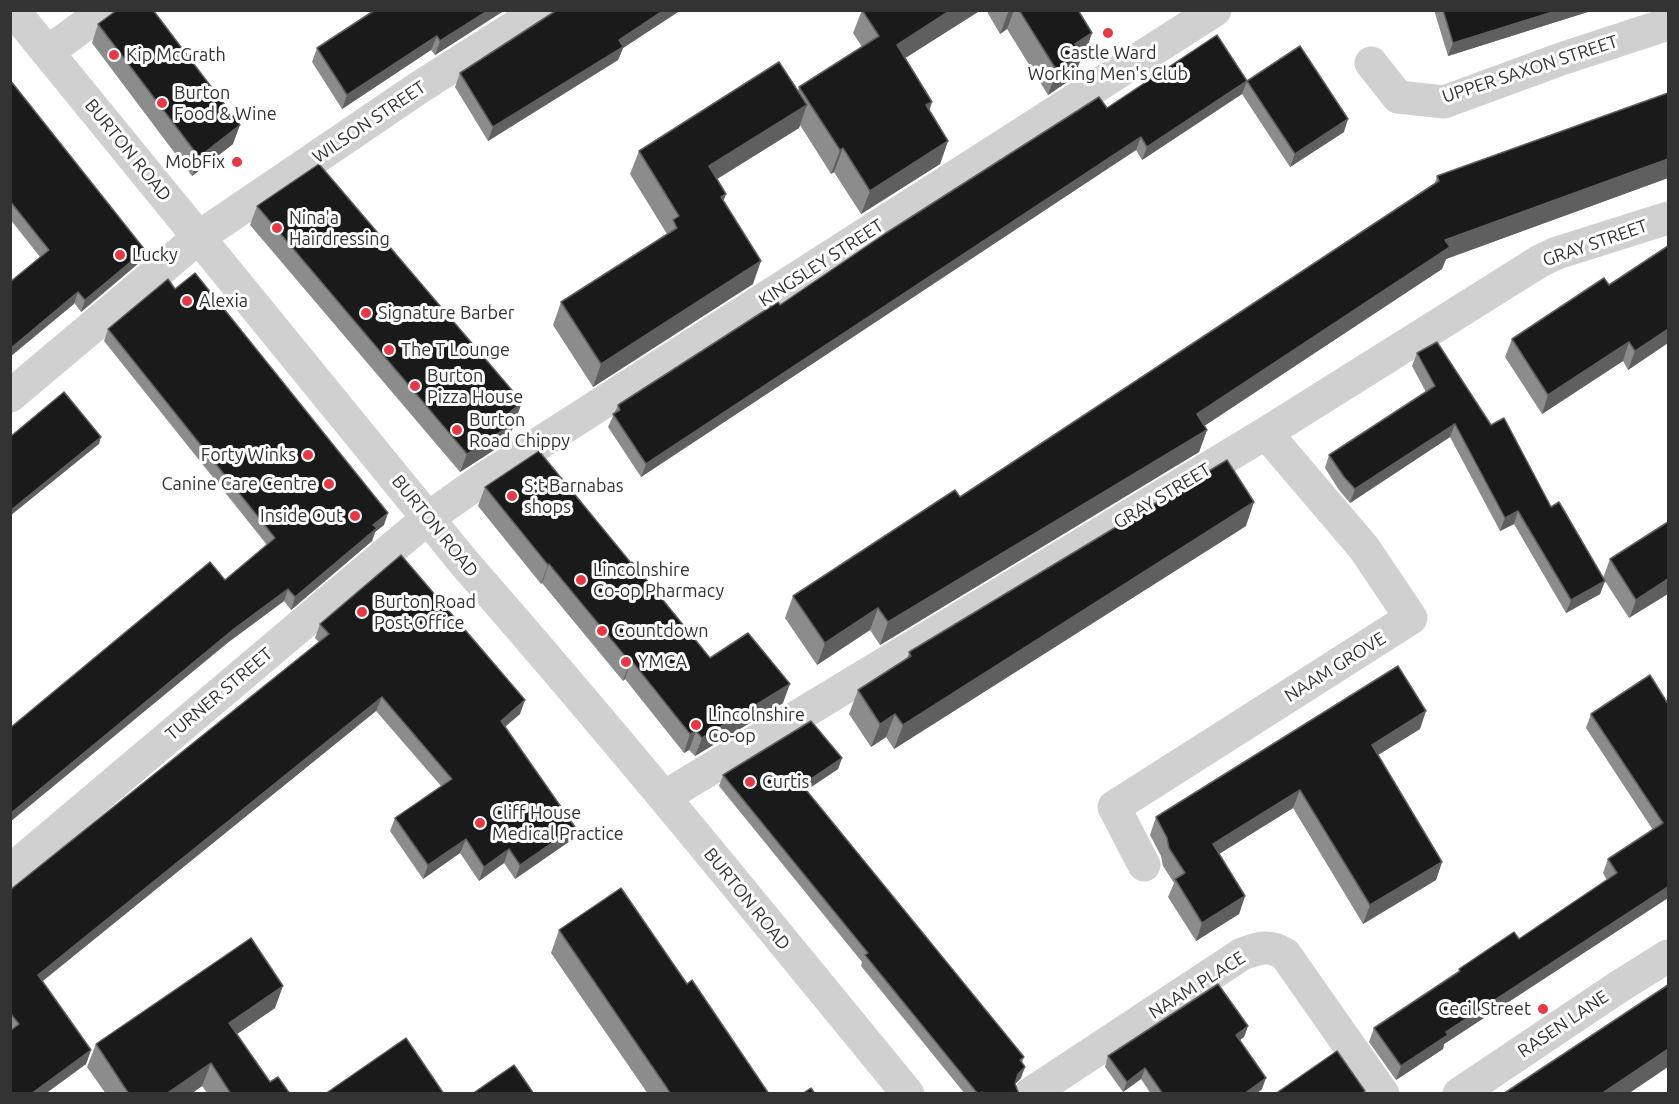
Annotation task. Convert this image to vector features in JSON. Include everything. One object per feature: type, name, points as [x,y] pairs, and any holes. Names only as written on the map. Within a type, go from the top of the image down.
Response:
[{"type":"street","name":"BURTON ROAD","points":[[13,10],[466,565],[664,797],[908,1094]]},
{"type":"street","points":[[48,52],[105,10]]},
{"type":"street","name":"WILSON STREET","points":[[10,396],[199,237],[420,87],[541,10]]},
{"type":"street","name":"KINGSLEY STREET","points":[[428,518],[479,482],[1215,10]]},
{"type":"street","name":"UPPER SAXON STREET","points":[[1371,63],[1398,97],[1444,102],[1561,59],[1668,24]]},
{"type":"street","name":"GRAY STREET","points":[[664,797],[1266,433],[1540,261],[1557,253],[1668,218]]},
{"type":"street","name":"NAAM GROVE","points":[[1144,865],[1114,807],[1411,618],[1364,548],[1266,433]]},
{"type":"street","name":"TURNER STREET","points":[[10,871],[428,518]]},
{"type":"street","name":"NAAM PLACE","points":[[1030,1094],[1242,954],[1262,948],[1276,948],[1285,954],[1383,1094]]},
{"type":"street","name":"RASEN LANE","points":[[1459,1094],[1668,956]]},
{"type":"building","points":[[117,10],[153,10],[240,125],[199,157],[98,24]]},
{"type":"building","points":[[375,10],[489,10],[440,41],[437,36],[347,95],[317,48]]},
{"type":"building","points":[[557,10],[664,10],[619,40],[623,47],[493,127],[460,73]]},
{"type":"building","points":[[862,10],[951,10],[897,45],[932,102],[926,105],[948,141],[870,191],[843,148],[840,150],[799,87],[879,36]]},
{"type":"building","points":[[1019,10],[1078,10],[1092,33],[1075,44],[1082,55],[1057,71]]},
{"type":"building","points":[[1443,10],[1559,10],[1453,43]]},
{"type":"building","points":[[1217,35],[1247,81],[1147,147],[1141,137],[646,464],[613,414],[620,410],[618,405],[778,302],[780,305],[886,233],[1099,97],[1107,108]]},
{"type":"building","points":[[1300,46],[1348,119],[1295,154],[1247,81]]},
{"type":"building","points":[[779,62],[807,105],[709,166],[726,194],[721,197],[761,261],[601,364],[561,302],[677,228],[673,220],[679,216],[639,151]]},
{"type":"building","points":[[10,80],[145,250],[85,300],[78,292],[10,349],[10,282],[49,250],[10,201]]},
{"type":"building","points":[[1668,93],[1668,159],[1445,240],[1450,247],[1197,414],[1207,430],[888,622],[878,608],[825,643],[793,596],[955,490],[960,497],[1439,181],[1437,176]]},
{"type":"building","points":[[319,164],[522,402],[508,414],[515,422],[467,454],[257,206]]},
{"type":"building","points":[[1668,246],[1668,329],[1635,351],[1629,342],[1548,395],[1512,339],[1604,278],[1609,285]]},
{"type":"building","points":[[195,273],[388,513],[373,525],[377,528],[295,597],[288,589],[234,629],[10,814],[10,728],[210,562],[225,580],[275,538],[108,329],[168,279],[175,289]]},
{"type":"building","points":[[1437,342],[1491,425],[1504,418],[1551,507],[1559,502],[1605,581],[1571,600],[1518,511],[1505,518],[1455,424],[1355,489],[1344,477],[1329,455],[1435,386],[1417,353]]},
{"type":"building","points":[[64,392],[101,437],[10,511],[10,437]]},
{"type":"building","points":[[539,451],[710,658],[748,633],[790,684],[702,738],[696,731],[690,734],[631,660],[630,662],[485,487]]},
{"type":"building","points":[[1227,460],[1254,502],[903,725],[895,714],[880,724],[858,690],[911,656],[909,652]]},
{"type":"building","points":[[1668,522],[1668,579],[1636,600],[1610,559]]},
{"type":"building","points":[[401,555],[525,700],[501,721],[575,827],[520,865],[509,849],[484,867],[466,839],[428,865],[395,818],[452,779],[382,697],[38,975],[91,1050],[31,1094],[10,1094],[10,1031],[19,1024],[10,1013],[10,890],[329,634],[320,624]]},
{"type":"building","points":[[1398,666],[1426,711],[1372,745],[1442,862],[1370,905],[1300,790],[1213,844],[1245,896],[1202,923],[1175,879],[1185,873],[1169,848],[1167,838],[1156,817]]},
{"type":"building","points":[[1650,675],[1668,704],[1668,887],[1446,1032],[1448,1035],[1401,1066],[1374,1028],[1514,932],[1519,939],[1617,873],[1608,859],[1663,823],[1591,714]]},
{"type":"building","points":[[811,721],[842,758],[802,785],[1024,1057],[1020,1060],[1025,1067],[1018,1074],[1015,1084],[1019,1094],[983,1094],[982,1092],[978,1094],[865,955],[868,953],[723,775]]},
{"type":"building","points":[[621,888],[687,984],[692,980],[769,1094],[671,1094],[559,930]]},
{"type":"building","points":[[251,938],[283,986],[229,1023],[270,1082],[278,1077],[290,1094],[231,1094],[211,1063],[166,1094],[129,1094],[96,1044]]},
{"type":"building","points":[[1218,984],[1248,1026],[1236,1035],[1266,1078],[1244,1094],[1163,1094],[1145,1068],[1127,1082],[1108,1056]]},
{"type":"building","points":[[1668,985],[1668,1049],[1601,1094],[1503,1094]]},
{"type":"building","points":[[406,1038],[444,1094],[325,1094]]},
{"type":"building","points":[[1337,1051],[1365,1091],[1362,1094],[1275,1094]]},
{"type":"building","points":[[514,1065],[534,1094],[472,1094]]},
{"type":"building","points":[[811,1088],[815,1094],[802,1094]]},
{"type":"place","name":"Castle Ward Working Men's Club","points":[[1108,33]]},
{"type":"place","name":"Kip McGrath","points":[[114,55]]},
{"type":"place","name":"Burton Food & Wine","points":[[162,103]]},
{"type":"place","name":"MobFix","points":[[237,162]]},
{"type":"place","name":"Nina'a Hairdressing","points":[[277,228]]},
{"type":"place","name":"Lucky","points":[[120,255]]},
{"type":"place","name":"Alexia","points":[[187,301]]},
{"type":"place","name":"Signature Barber","points":[[366,313]]},
{"type":"place","name":"The T Lounge","points":[[389,350]]},
{"type":"place","name":"Burton Pizza House","points":[[415,386]]},
{"type":"place","name":"Burton Road Chippy","points":[[457,430]]},
{"type":"place","name":"Forty Winks","points":[[308,455]]},
{"type":"place","name":"Canine Care Centre","points":[[329,484]]},
{"type":"place","name":"S:t Barnabas shops","points":[[512,496]]},
{"type":"place","name":"Inside Out","points":[[355,516]]},
{"type":"place","name":"Lincolnshire Co-op Pharmacy","points":[[581,580]]},
{"type":"place","name":"Burton Road Post Office","points":[[362,612]]},
{"type":"place","name":"Countdown","points":[[602,631]]},
{"type":"place","name":"YMCA","points":[[626,662]]},
{"type":"place","name":"Lincolnshire Co-op","points":[[696,725]]},
{"type":"place","name":"Curtis","points":[[750,782]]},
{"type":"place","name":"Cliff House Medical Practice","points":[[480,823]]},
{"type":"place","name":"Cecil Street","points":[[1543,1009]]}]
